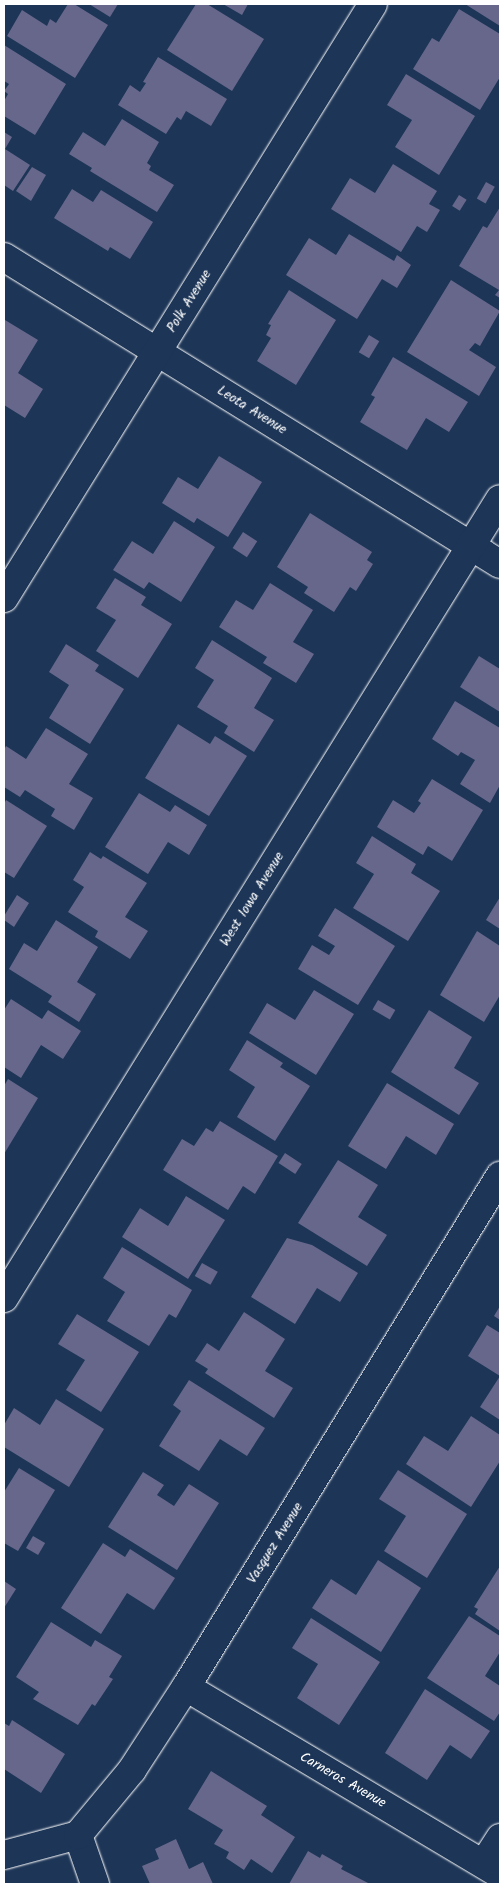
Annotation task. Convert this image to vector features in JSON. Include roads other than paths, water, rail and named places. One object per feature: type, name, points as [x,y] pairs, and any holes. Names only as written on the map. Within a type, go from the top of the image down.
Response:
[{"type":"street","name":"Polk Avenue","points":[[4,598],[373,4]]},
{"type":"street","name":"Leota Avenue","points":[[4,257],[500,564]]},
{"type":"street","name":"West Iowa Avenue","points":[[4,1298],[500,499]]},
{"type":"street","name":"Vasquez Avenue","points":[[78,1835],[132,1770],[186,1687],[500,1176]]},
{"type":"street","name":"Carneros Avenue","points":[[186,1687],[492,1868]]},
{"type":"street","points":[[4,1855],[78,1835],[95,1884]]},
{"type":"street","points":[[492,1868],[500,1838]]}]
